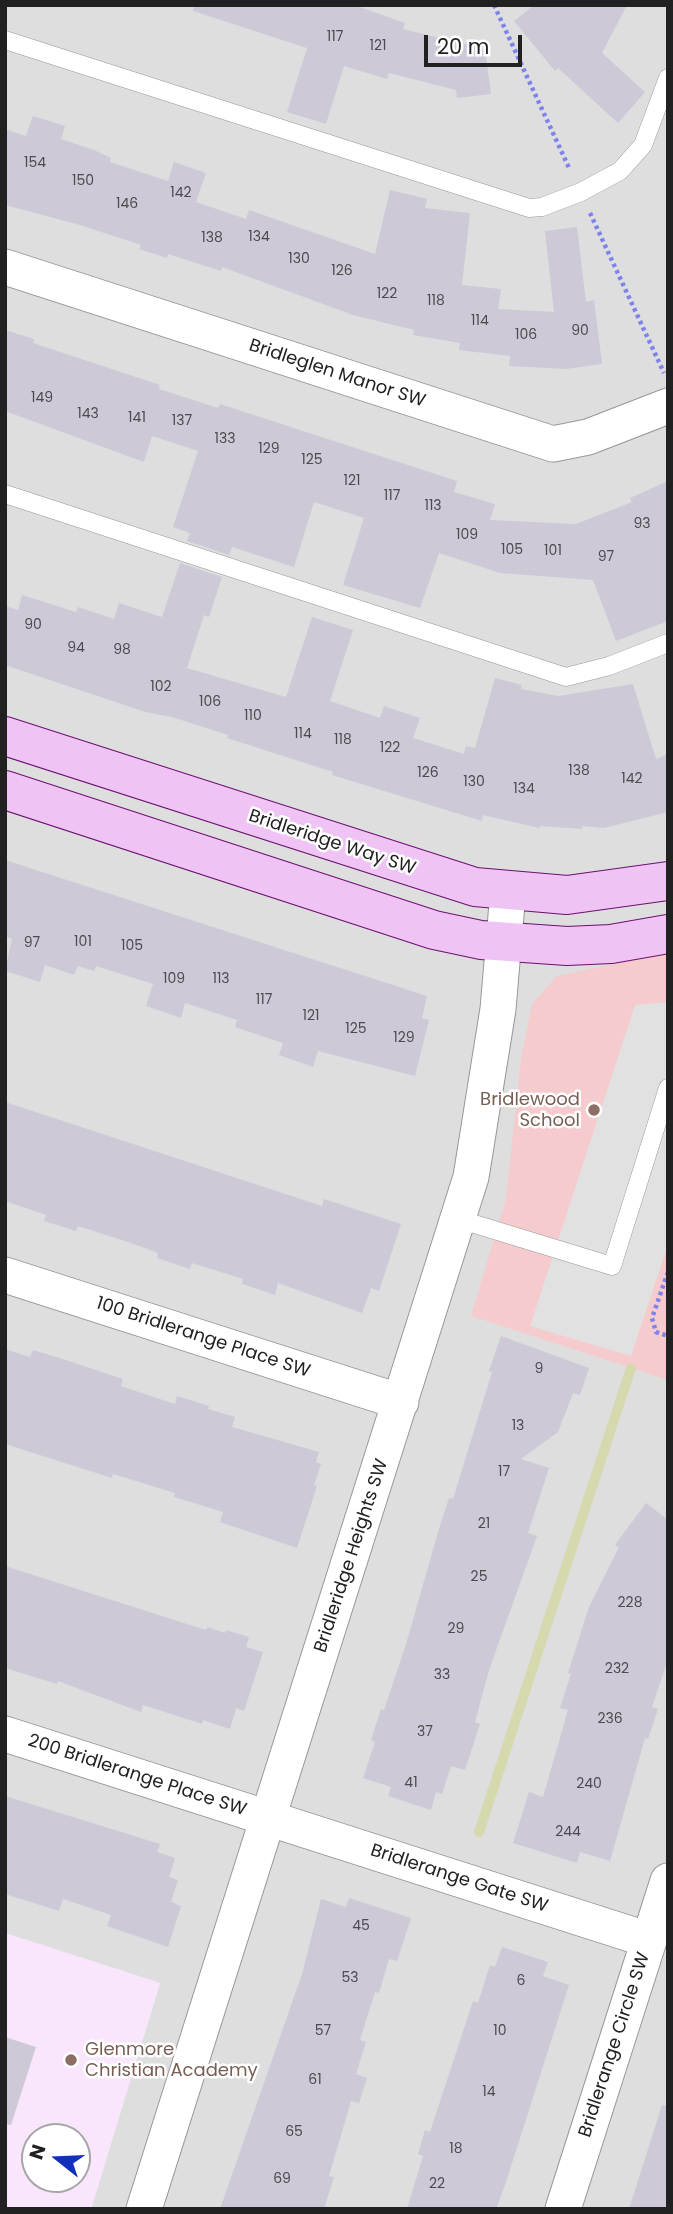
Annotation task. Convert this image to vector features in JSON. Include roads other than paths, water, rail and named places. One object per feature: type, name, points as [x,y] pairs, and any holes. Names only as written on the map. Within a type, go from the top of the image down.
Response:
[{"type":"street","name":"Bridleglen Manor SW","points":[[5,267],[553,444],[588,437],[668,406]]},
{"type":"street","name":"Bridleridge Way SW","points":[[5,736],[432,875],[508,892],[567,895],[668,881]]},
{"type":"street","points":[[74,813],[91,764]]},
{"type":"street","points":[[5,790],[434,930],[502,942],[578,946],[668,934]]},
{"type":"street","name":"Bridleridge Heights SW","points":[[144,2209],[471,1177],[498,1009],[508,892]]},
{"type":"street","name":"100 Bridlerange Place SW","points":[[5,1275],[401,1402]]},
{"type":"street","name":"200 Bridlerange Place SW","points":[[5,1734],[270,1818]]},
{"type":"street","name":"Bridlerange Gate SW","points":[[270,1818],[649,1940]]},
{"type":"street","name":"Bridlerange Circle SW","points":[[563,2209],[668,1881]]},
{"type":"lane","points":[[5,40],[529,208],[542,207],[581,192],[621,171],[643,145],[668,78]]},
{"type":"lane","points":[[5,494],[566,677],[609,666],[668,643]]},
{"type":"lane","points":[[458,1219],[612,1266],[668,1088]]},
{"type":"waterway","points":[[479,1832],[631,1368]]},
{"type":"place","name":"Bridlewood School","points":[[594,1110]]},
{"type":"place","name":"Glenmore Christian Academy","points":[[71,2060]]}]
